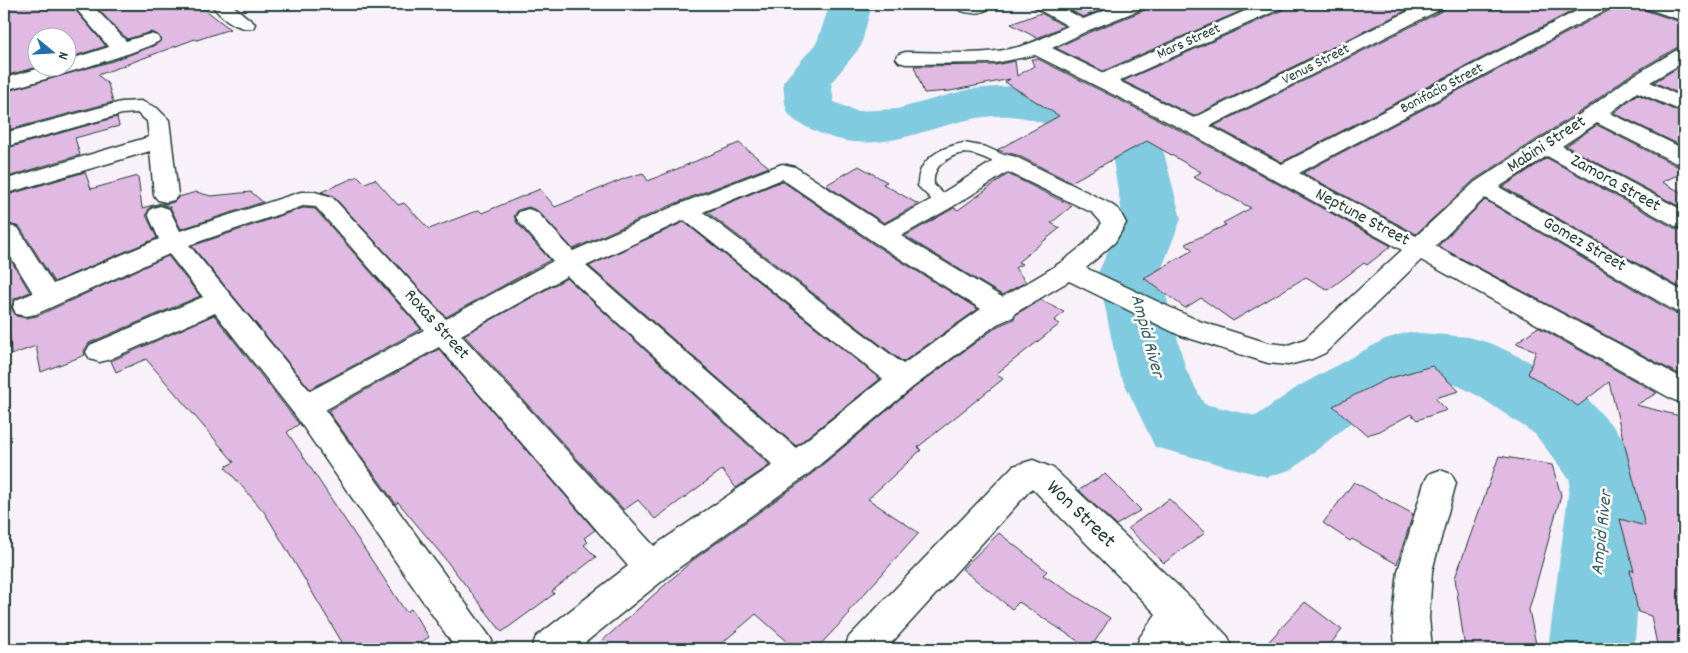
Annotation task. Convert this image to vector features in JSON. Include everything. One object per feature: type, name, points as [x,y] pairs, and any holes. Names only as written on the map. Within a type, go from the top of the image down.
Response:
[{"type":"street","points":[[81,4],[122,48]]},
{"type":"street","points":[[220,4],[246,24]]},
{"type":"street","points":[[1042,4],[1082,26]]},
{"type":"street","points":[[906,58],[1016,54],[1037,48],[1082,26],[1138,4]]},
{"type":"street","name":"Mars Street","points":[[1102,81],[1276,4]]},
{"type":"street","name":"Venus Street","points":[[1194,126],[1438,4]]},
{"type":"street","name":"Bonifacio Street","points":[[1281,174],[1603,4]]},
{"type":"street","points":[[1651,4],[1684,16]]},
{"type":"street","points":[[78,63],[150,40]]},
{"type":"street","name":"Neptune Street","points":[[1037,48],[1194,126],[1684,392]]},
{"type":"street","name":"Mabini Street","points":[[1066,272],[1082,276],[1189,328],[1268,353],[1288,355],[1302,352],[1315,346],[1483,187],[1596,114],[1635,84],[1684,54]]},
{"type":"street","points":[[6,78],[28,74]]},
{"type":"street","points":[[1635,84],[1684,106]]},
{"type":"street","points":[[4,140],[121,108],[141,107],[158,120],[163,204],[173,242],[306,407],[477,649]]},
{"type":"street","points":[[1596,114],[1684,158]]},
{"type":"street","points":[[4,187],[160,141]]},
{"type":"street","name":"Zamora Street","points":[[1546,146],[1684,221]]},
{"type":"street","points":[[548,649],[652,568],[796,466],[903,379],[987,317],[1003,310],[1066,272],[1106,236],[1114,223],[1110,215],[1101,208],[1008,162],[944,202],[883,236]]},
{"type":"street","points":[[306,407],[570,263],[686,210],[784,171],[883,236],[1003,310]]},
{"type":"street","name":"Gomez Street","points":[[1483,187],[1684,304]]},
{"type":"street","name":"Roxas Street","points":[[9,234],[37,302],[173,242],[301,199],[315,199],[324,202],[652,568]]},
{"type":"street","points":[[686,210],[903,379]]},
{"type":"street","points":[[528,217],[583,278],[796,466]]},
{"type":"street","points":[[100,352],[221,300]]},
{"type":"street","name":"Won Street","points":[[862,649],[1024,475],[1029,473],[1042,477],[1216,649]]},
{"type":"street","points":[[1413,649],[1411,618],[1415,571],[1440,483]]},
{"type":"street","points":[[1153,649],[1179,611]]},
{"type":"lane","points":[[944,202],[926,186],[926,175],[936,160],[953,150],[970,148],[990,153],[1008,162]]},
{"type":"building","points":[[4,4],[70,4],[106,46],[78,55],[78,28],[28,28],[28,70],[4,76],[4,49],[9,48],[4,42]]},
{"type":"building","points":[[93,4],[198,4],[230,29],[197,40],[195,39],[98,75],[108,84],[113,102],[4,131],[4,92],[53,78],[78,78],[78,71],[113,61],[153,46],[162,40],[158,35],[151,32],[127,39]]},
{"type":"building","points":[[1068,4],[1117,4],[1083,17],[1062,6]]},
{"type":"building","points":[[1149,4],[1257,4],[1103,71],[1056,48],[1145,10]]},
{"type":"building","points":[[1287,4],[1419,4],[1194,116],[1123,81],[1283,10]]},
{"type":"building","points":[[1448,4],[1586,4],[1282,162],[1214,126],[1444,10]]},
{"type":"building","points":[[1614,4],[1640,4],[1644,10],[1684,23],[1684,46],[1676,48],[1627,77],[1587,107],[1474,180],[1416,234],[1303,173],[1610,10]]},
{"type":"building","points":[[1041,13],[1064,26],[1037,38],[1011,24]]},
{"type":"building","points":[[1031,59],[1038,59],[1185,133],[1391,246],[1367,265],[1364,263],[1328,290],[1306,277],[1233,321],[1201,298],[1185,308],[1144,278],[1193,250],[1185,244],[1226,225],[1223,223],[1251,208],[1193,177],[1201,172],[1147,141],[1071,182],[1017,155],[997,150],[1059,116],[1005,82],[1010,79],[950,91],[924,93],[914,66],[995,65],[1015,61],[1017,76],[1034,66]]},
{"type":"building","points":[[1684,64],[1684,96],[1654,82]]},
{"type":"building","points":[[1637,94],[1684,114],[1684,147],[1614,113]]},
{"type":"building","points":[[117,117],[119,126],[75,138],[80,155],[4,178],[4,149]]},
{"type":"building","points":[[1597,125],[1675,165],[1684,167],[1684,172],[1662,182],[1684,194],[1684,209],[1566,146]]},
{"type":"building","points":[[739,143],[769,167],[676,203],[573,249],[538,211],[529,207],[518,210],[514,216],[517,223],[550,260],[446,317],[333,196],[321,192],[358,176],[365,183],[375,179],[398,205],[404,203],[429,229],[479,210],[482,213],[540,189],[555,207],[643,173],[648,181]]},
{"type":"building","points":[[1547,158],[1674,228],[1684,231],[1684,290],[1503,187]]},
{"type":"building","points":[[859,166],[887,182],[883,184],[918,204],[884,223],[826,185]]},
{"type":"building","points":[[85,172],[91,189],[138,176],[142,208],[161,203],[174,202],[179,197],[196,192],[211,196],[251,192],[263,202],[181,229],[170,207],[161,204],[150,207],[146,215],[157,238],[54,282],[20,227],[9,224],[4,225],[4,196]]},
{"type":"building","points":[[1008,174],[1072,206],[1051,223],[1060,228],[1018,262],[1022,264],[1015,268],[1026,282],[1002,295],[905,236],[954,208],[958,210]]},
{"type":"building","points":[[782,181],[873,244],[978,309],[903,362],[707,212]]},
{"type":"building","points":[[1485,200],[1674,313],[1684,315],[1684,377],[1438,246]]},
{"type":"building","points":[[303,208],[315,209],[421,329],[310,389],[192,246]]},
{"type":"building","points":[[684,222],[880,379],[796,446],[589,266]]},
{"type":"building","points":[[4,249],[30,292],[14,299],[11,308],[16,316],[26,318],[37,316],[168,256],[200,296],[89,343],[84,351],[85,355],[41,372],[36,346],[11,355],[7,293],[4,294]]},
{"type":"building","points":[[567,278],[770,465],[736,488],[722,470],[655,519],[638,500],[624,510],[464,335]]},
{"type":"building","points":[[1041,300],[1064,312],[1054,321],[1060,324],[996,374],[1003,379],[918,447],[921,450],[868,499],[919,533],[848,612],[850,613],[816,649],[796,649],[756,614],[715,649],[593,649],[693,560],[808,477],[914,388],[998,326],[1014,319],[1016,314]]},
{"type":"building","points":[[214,315],[299,424],[287,432],[406,612],[411,609],[429,637],[411,649],[346,649],[265,513],[225,467],[234,462],[146,359],[116,372],[111,361]]},
{"type":"building","points":[[1538,327],[1657,393],[1636,405],[1684,417],[1684,649],[1658,649],[1651,616],[1638,612],[1630,570],[1634,571],[1620,519],[1645,526],[1609,382],[1578,406],[1528,374],[1536,351],[1516,343]]},
{"type":"building","points":[[439,349],[595,530],[584,538],[588,542],[584,545],[596,557],[552,591],[554,594],[502,632],[442,555],[398,502],[396,504],[328,411]]},
{"type":"building","points":[[1432,366],[1459,391],[1435,398],[1447,410],[1417,420],[1411,414],[1380,431],[1367,435],[1333,406],[1387,379]]},
{"type":"building","points":[[1499,456],[1552,465],[1561,495],[1529,610],[1537,649],[1465,649],[1455,578]]},
{"type":"building","points":[[1105,474],[1141,510],[1116,525],[1079,490]]},
{"type":"building","points":[[1354,482],[1413,514],[1397,564],[1352,539],[1350,541],[1323,523]]},
{"type":"building","points":[[1169,499],[1205,533],[1164,563],[1128,528]]},
{"type":"building","points":[[999,533],[1047,571],[1043,575],[1110,618],[1090,649],[1019,602],[1012,609],[962,569]]},
{"type":"building","points":[[1305,602],[1342,630],[1326,649],[1262,649]]},
{"type":"waterway","name":"Ampid River","points":[[851,4],[838,46],[807,82],[810,110],[849,127],[900,124],[970,104],[1010,101],[1069,115],[1138,153],[1152,219],[1129,273],[1152,370],[1180,427],[1267,448],[1324,405],[1409,356],[1469,362],[1504,379],[1560,415],[1609,474],[1592,641],[1595,649]]}]
